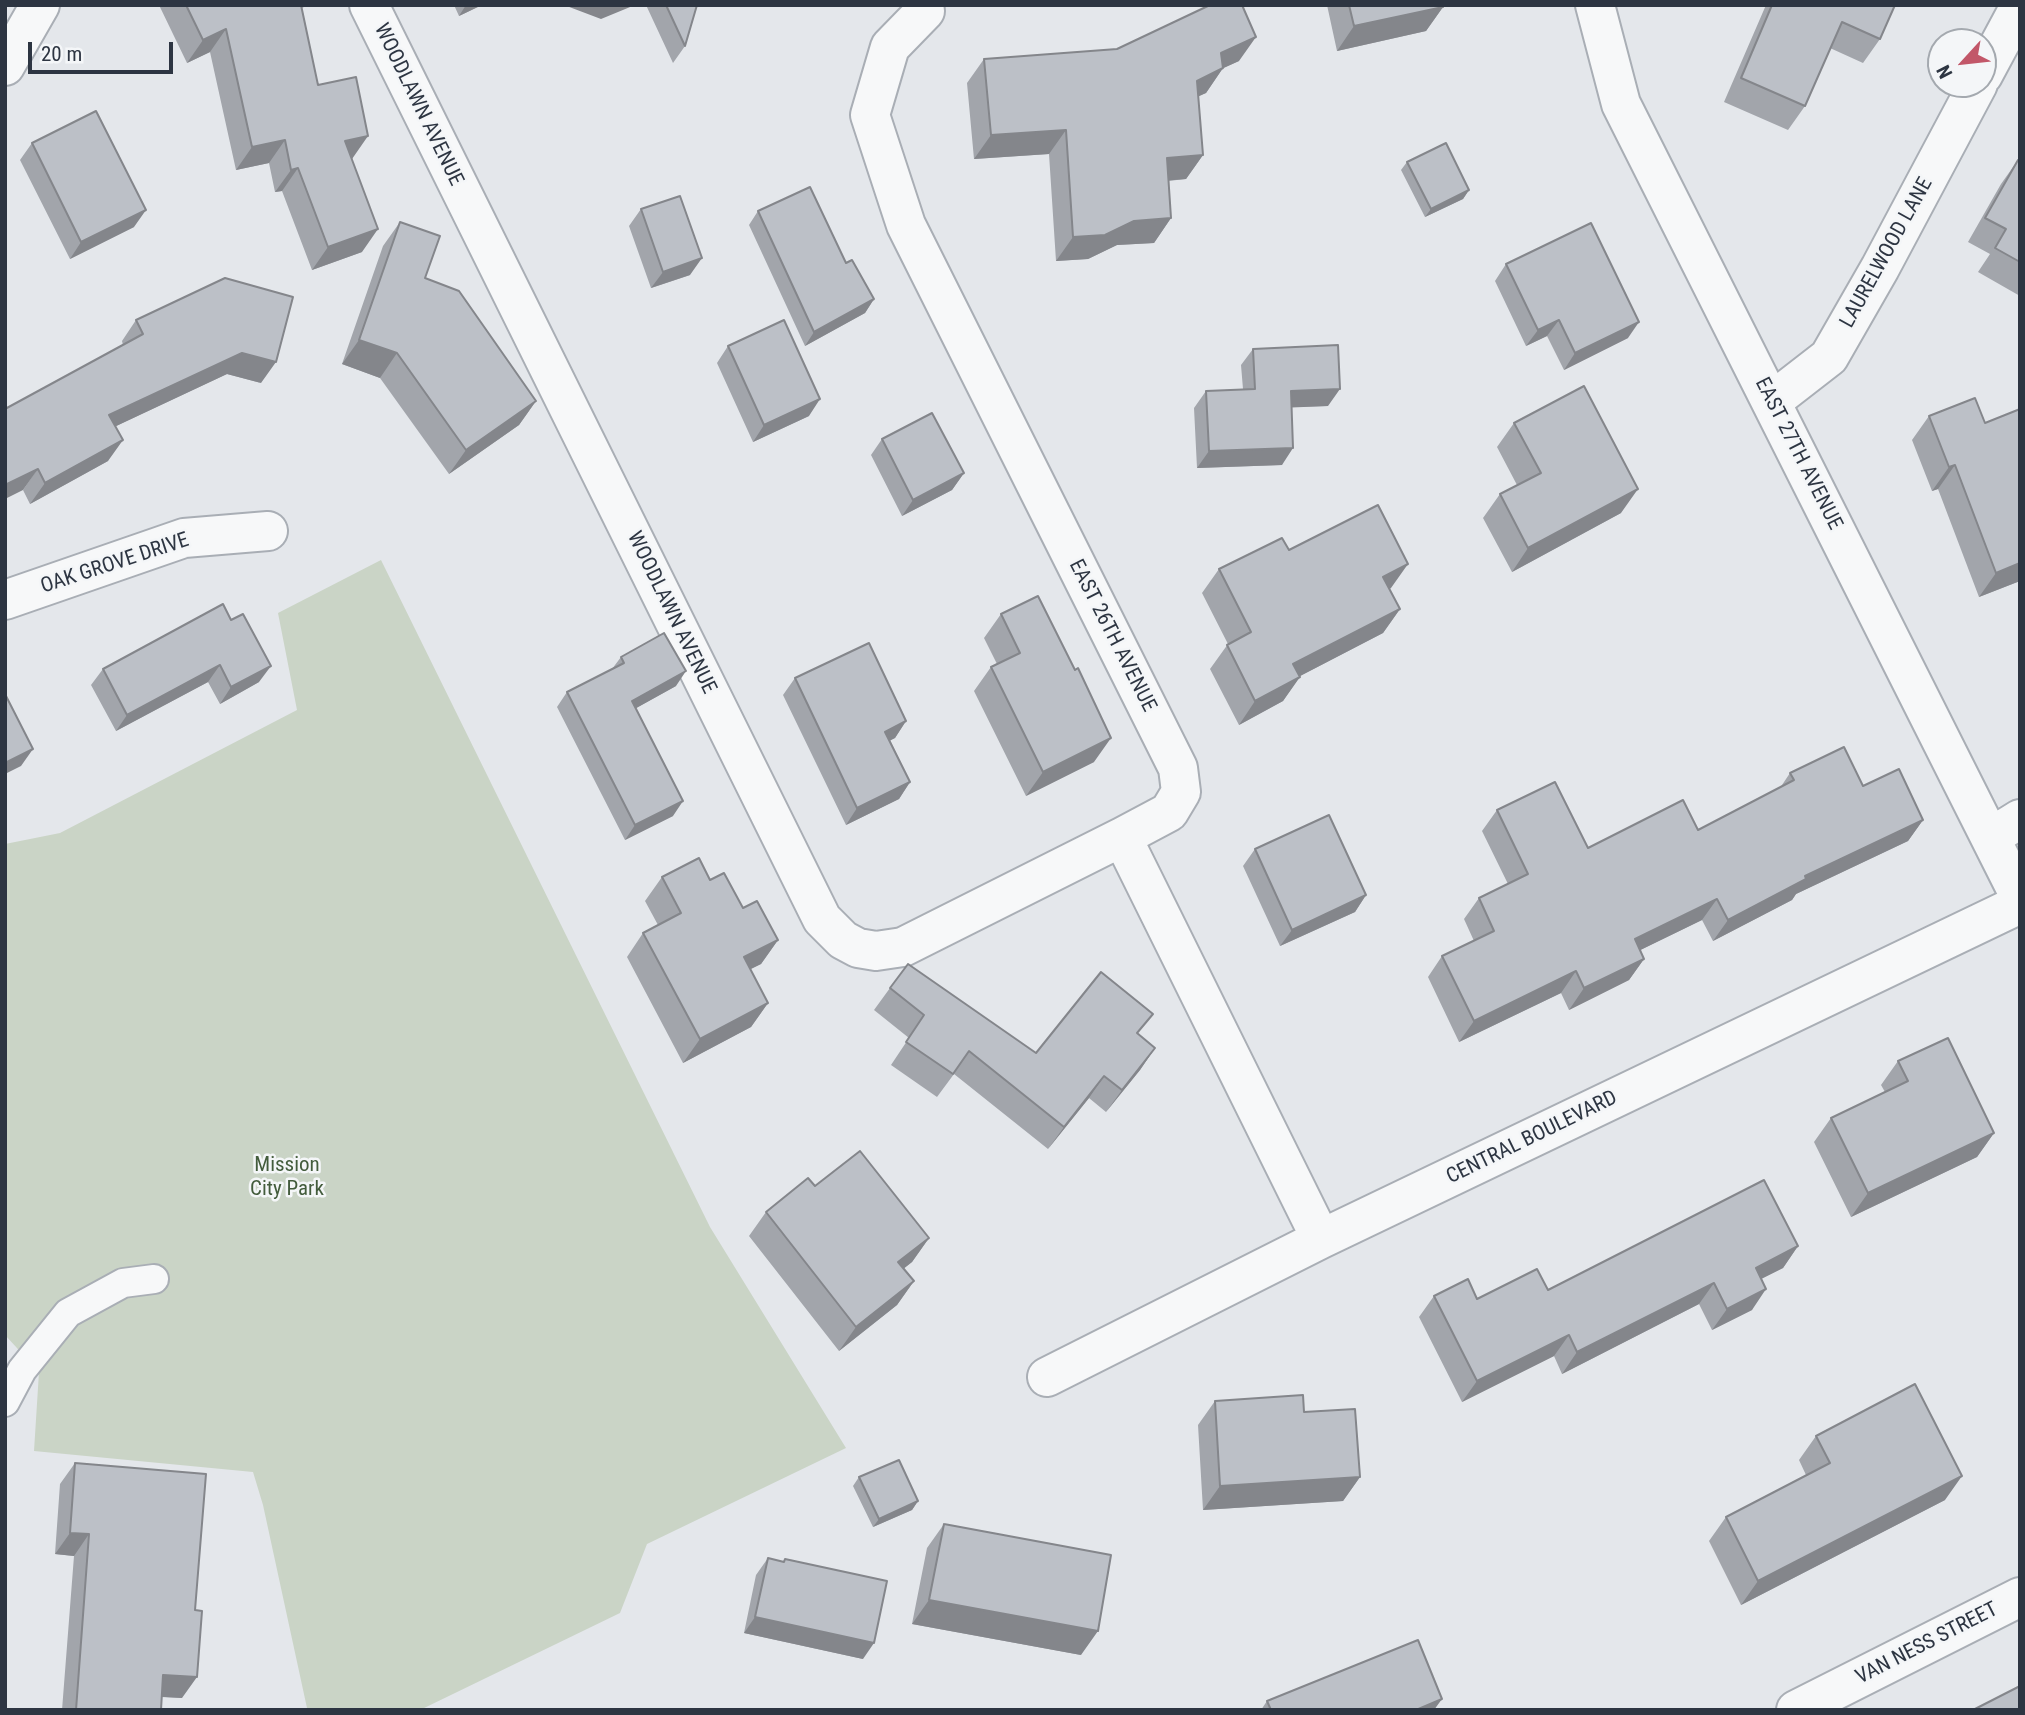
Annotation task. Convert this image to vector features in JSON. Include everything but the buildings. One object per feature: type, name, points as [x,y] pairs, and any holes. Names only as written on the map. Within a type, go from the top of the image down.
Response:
[{"type":"street","points":[[5,66],[40,5]]},
{"type":"street","name":"WOODLAWN AVENUE","points":[[369,5],[822,919],[843,940],[858,948],[876,951],[902,947],[1122,836]]},
{"type":"street","name":"EAST 27TH AVENUE","points":[[1595,5],[1621,104],[1771,402],[2005,828],[2020,897]]},
{"type":"street","points":[[1997,49],[2020,6]]},
{"type":"street","name":"EAST 26TH AVENUE","points":[[924,7],[890,47],[870,115],[906,225],[1178,768],[1181,792],[1169,812],[1122,836]]},
{"type":"street","name":"LAURELWOOD LANE","points":[[1771,402],[1829,357],[1971,98]]},
{"type":"street","name":"OAK GROVE DRIVE","points":[[5,600],[184,538],[268,531]]},
{"type":"street","points":[[1122,836],[1321,1239]]},
{"type":"street","name":"CENTRAL BOULEVARD","points":[[1047,1377],[1321,1239],[2020,904]]},
{"type":"street","name":"VAN NESS STREET","points":[[1796,1710],[2020,1597]]},
{"type":"lane","points":[[5,1402],[22,1370],[68,1312],[124,1283],[154,1279]]},
{"type":"green space","name":"Mission City Park","points":[[381,560],[710,1227],[846,1448],[647,1544],[620,1613],[420,1710],[311,1710],[307,1708],[263,1505],[253,1472],[34,1451],[39,1372],[5,1335],[5,844],[60,833],[297,710],[278,613]]}]
